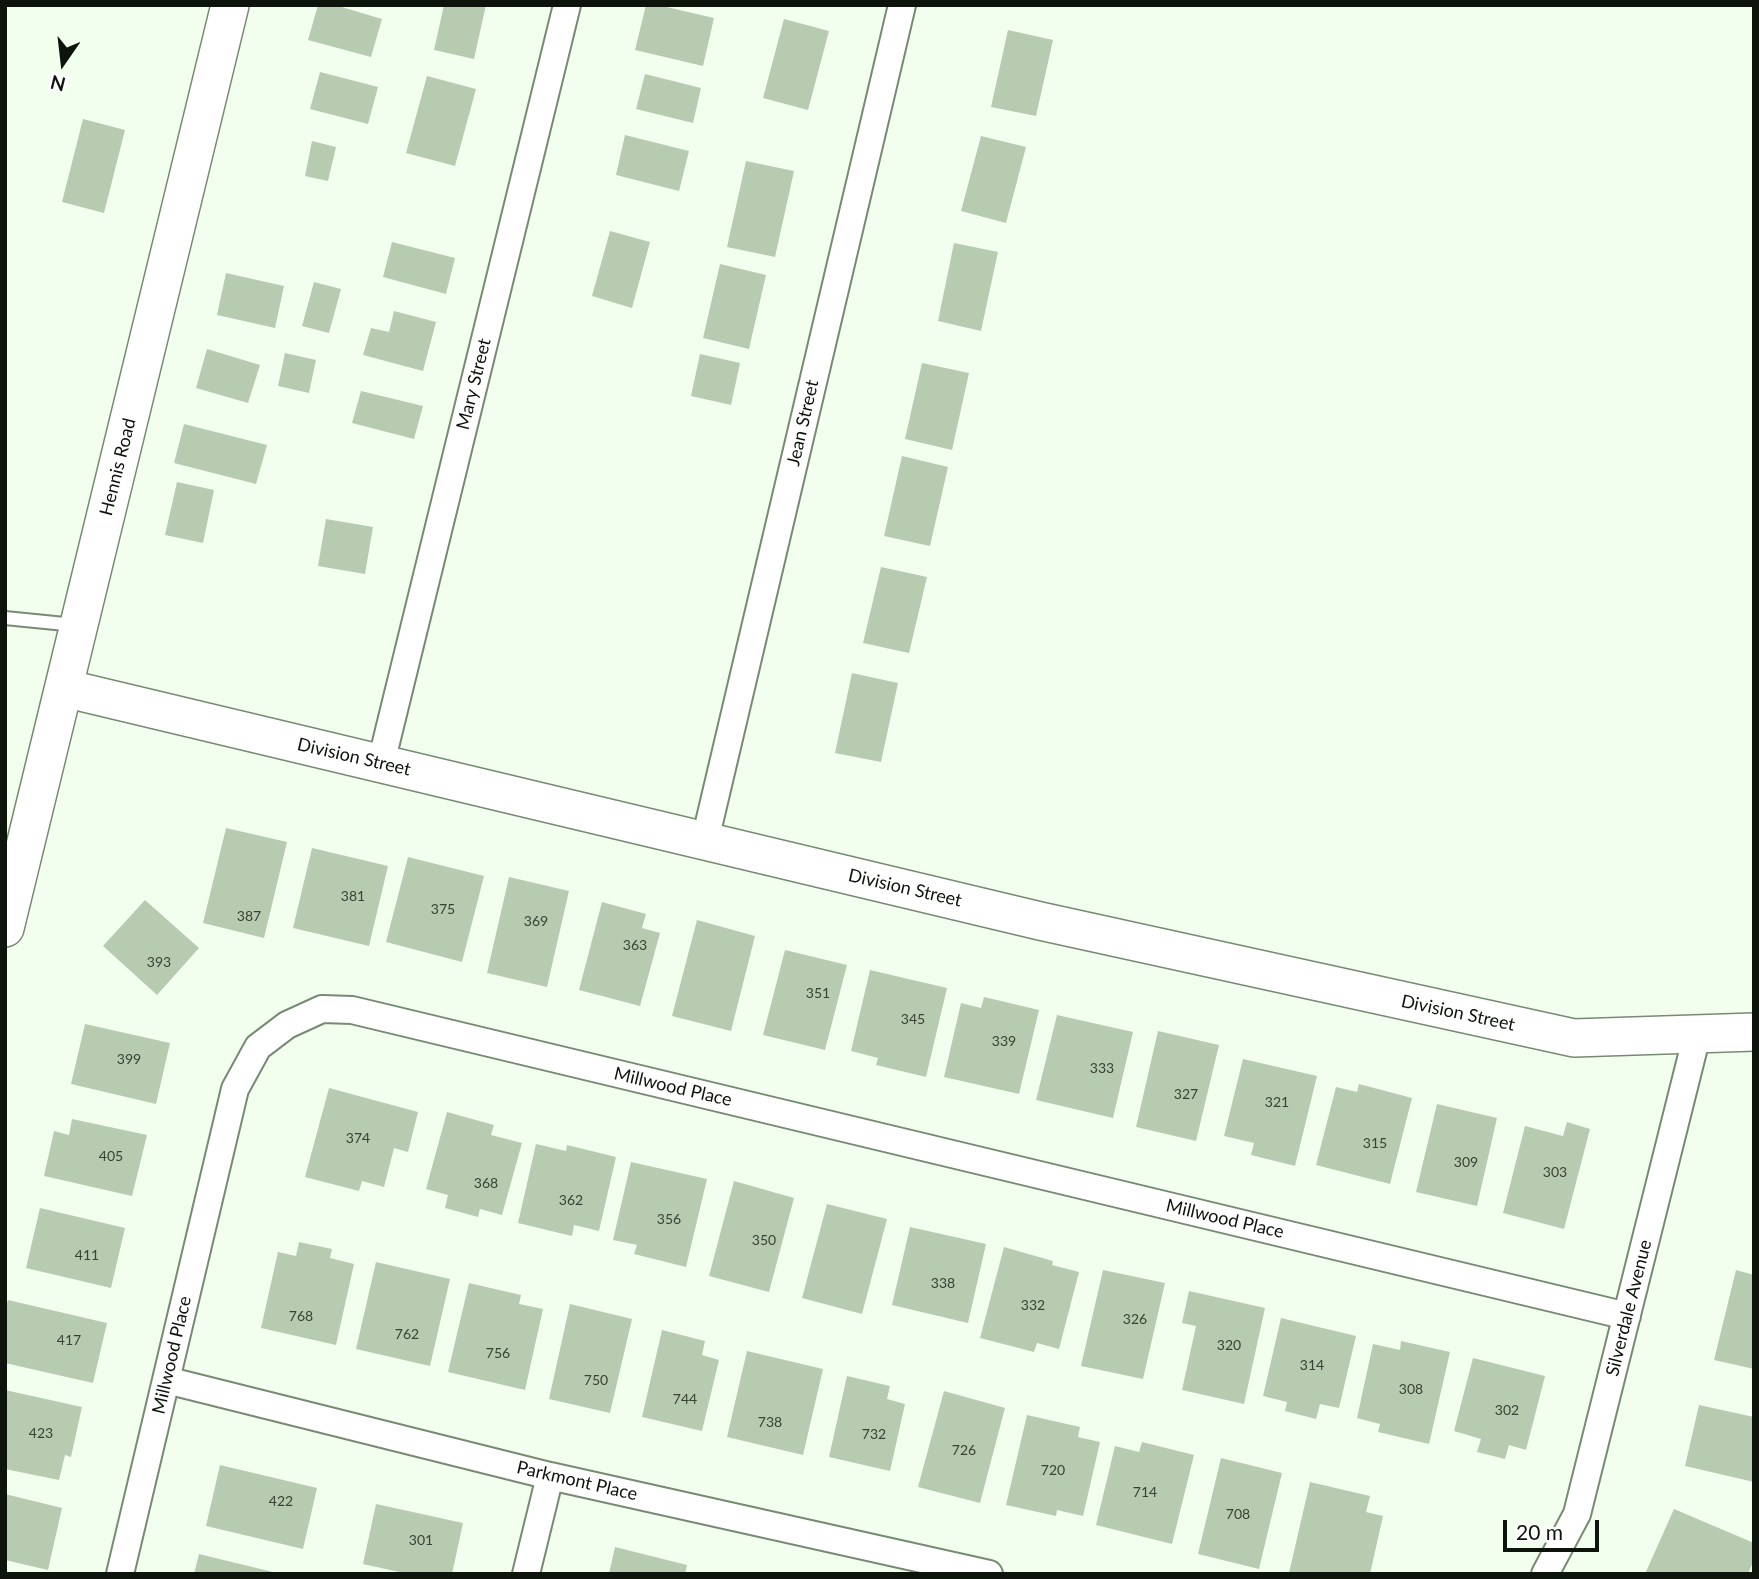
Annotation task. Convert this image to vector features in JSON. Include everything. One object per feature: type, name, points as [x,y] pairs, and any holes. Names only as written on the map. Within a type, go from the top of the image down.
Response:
[{"type":"street","name":"Hennis Road","points":[[5,928],[230,5]]},
{"type":"street","name":"Mary Street","points":[[381,763],[567,5]]},
{"type":"street","name":"Jean Street","points":[[705,840],[902,5]]},
{"type":"street","name":"Division Street","points":[[64,688],[1040,920],[1574,1038],[1754,1032]]},
{"type":"street","name":"Millwood Place","points":[[120,1574],[235,1089],[258,1047],[287,1025],[322,1009],[365,1013],[1627,1316]]},
{"type":"street","name":"Silverdale Avenue","points":[[1545,1574],[1577,1514],[1698,1035]]},
{"type":"street","name":"Parkmont Place","points":[[166,1380],[551,1476],[989,1574]]},
{"type":"street","points":[[526,1574],[551,1476]]},
{"type":"lane","points":[[5,618],[79,626]]},
{"type":"building","points":[[318,5],[335,5],[382,19],[371,57],[308,40]]},
{"type":"building","points":[[444,5],[486,5],[474,59],[434,50]]},
{"type":"building","points":[[646,5],[658,5],[714,18],[703,66],[635,50]]},
{"type":"building","points":[[784,19],[829,31],[808,110],[763,98]]},
{"type":"building","points":[[1008,30],[1053,40],[1036,116],[991,107]]},
{"type":"building","points":[[320,72],[378,87],[368,124],[310,109]]},
{"type":"building","points":[[645,74],[701,88],[693,123],[636,109]]},
{"type":"building","points":[[427,76],[476,89],[455,166],[406,153]]},
{"type":"building","points":[[83,119],[125,130],[104,213],[62,202]]},
{"type":"building","points":[[625,135],[689,151],[679,191],[616,175]]},
{"type":"building","points":[[981,136],[1026,147],[1006,223],[961,211]]},
{"type":"building","points":[[312,141],[336,147],[328,181],[305,176]]},
{"type":"building","points":[[746,161],[794,171],[775,257],[727,247]]},
{"type":"building","points":[[610,231],[650,242],[632,308],[592,296]]},
{"type":"building","points":[[392,242],[455,258],[446,294],[383,277]]},
{"type":"building","points":[[954,243],[998,252],[981,331],[938,321]]},
{"type":"building","points":[[720,264],[766,275],[749,349],[703,338]]},
{"type":"building","points":[[226,273],[284,286],[275,328],[217,315]]},
{"type":"building","points":[[314,282],[341,289],[329,333],[302,326]]},
{"type":"building","points":[[394,311],[436,322],[423,371],[363,355],[371,328],[389,332]]},
{"type":"building","points":[[207,349],[260,365],[248,403],[196,388]]},
{"type":"building","points":[[285,353],[316,360],[309,393],[278,386]]},
{"type":"building","points":[[700,354],[740,363],[731,405],[691,396]]},
{"type":"building","points":[[922,363],[969,373],[952,450],[905,439]]},
{"type":"building","points":[[361,391],[423,406],[414,439],[352,423]]},
{"type":"building","points":[[184,424],[267,445],[256,484],[174,463]]},
{"type":"building","points":[[902,456],[948,467],[930,546],[884,536]]},
{"type":"building","points":[[177,482],[214,490],[203,543],[165,535]]},
{"type":"building","points":[[326,519],[373,527],[365,574],[318,566]]},
{"type":"building","points":[[881,567],[927,577],[909,653],[863,643]]},
{"type":"building","points":[[852,673],[898,683],[881,762],[835,753]]},
{"type":"building","points":[[226,828],[287,842],[264,938],[203,923]]},
{"type":"building","points":[[312,848],[388,866],[369,946],[293,928]]},
{"type":"building","points":[[408,857],[484,876],[462,962],[386,942]]},
{"type":"building","points":[[509,877],[569,891],[547,987],[487,973]]},
{"type":"building","points":[[145,900],[199,948],[157,995],[103,946]]},
{"type":"building","points":[[602,902],[646,914],[642,928],[660,933],[640,1006],[579,990]]},
{"type":"building","points":[[697,920],[755,936],[731,1031],[672,1016]]},
{"type":"building","points":[[785,950],[847,965],[825,1050],[763,1035]]},
{"type":"building","points":[[870,970],[947,988],[926,1077],[876,1065],[878,1058],[851,1051]]},
{"type":"building","points":[[984,997],[1039,1010],[1019,1094],[944,1077],[961,1003],[981,1008]]},
{"type":"building","points":[[1057,1015],[1133,1032],[1113,1118],[1036,1100]]},
{"type":"building","points":[[85,1024],[170,1043],[156,1104],[71,1084]]},
{"type":"building","points":[[1158,1031],[1219,1045],[1196,1141],[1136,1127]]},
{"type":"building","points":[[1243,1059],[1317,1076],[1295,1166],[1251,1155],[1254,1143],[1224,1136]]},
{"type":"building","points":[[1359,1084],[1412,1098],[1390,1184],[1316,1165],[1336,1087],[1357,1092]]},
{"type":"building","points":[[329,1088],[418,1112],[408,1152],[394,1148],[384,1187],[362,1181],[359,1191],[305,1177]]},
{"type":"building","points":[[1437,1104],[1497,1118],[1477,1206],[1416,1192]]},
{"type":"building","points":[[447,1112],[494,1125],[491,1135],[522,1143],[502,1215],[480,1209],[478,1217],[445,1208],[448,1195],[426,1189]]},
{"type":"building","points":[[72,1119],[147,1135],[132,1196],[44,1176],[54,1131],[69,1135]]},
{"type":"building","points":[[1567,1122],[1590,1129],[1564,1229],[1503,1213],[1525,1126],[1563,1136]]},
{"type":"building","points":[[536,1144],[566,1151],[567,1145],[616,1157],[599,1231],[574,1225],[572,1236],[518,1223]]},
{"type":"building","points":[[631,1162],[707,1179],[686,1267],[634,1254],[637,1245],[613,1240]]},
{"type":"building","points":[[734,1181],[794,1198],[769,1292],[709,1276]]},
{"type":"building","points":[[827,1204],[887,1219],[862,1314],[802,1298]]},
{"type":"building","points":[[40,1208],[125,1228],[111,1288],[26,1268]]},
{"type":"building","points":[[910,1227],[986,1244],[968,1323],[892,1305]]},
{"type":"building","points":[[299,1242],[332,1249],[330,1258],[354,1264],[336,1345],[261,1328],[278,1252],[296,1256]]},
{"type":"building","points":[[1004,1247],[1053,1261],[1052,1265],[1079,1272],[1059,1349],[1037,1343],[1034,1352],[980,1338]]},
{"type":"building","points":[[376,1262],[450,1279],[430,1366],[356,1349]]},
{"type":"building","points":[[1103,1270],[1165,1283],[1143,1379],[1081,1366]]},
{"type":"building","points":[[1736,1270],[1754,1275],[1754,1369],[1714,1360]]},
{"type":"building","points":[[469,1283],[521,1295],[519,1304],[543,1309],[525,1390],[448,1372]]},
{"type":"building","points":[[1189,1291],[1265,1308],[1244,1404],[1182,1390],[1196,1326],[1182,1323]]},
{"type":"building","points":[[8,1300],[107,1323],[93,1383],[5,1363],[5,1311]]},
{"type":"building","points":[[570,1304],[632,1319],[610,1413],[549,1399]]},
{"type":"building","points":[[1281,1318],[1356,1336],[1339,1408],[1320,1404],[1316,1419],[1285,1411],[1287,1402],[1263,1396]]},
{"type":"building","points":[[662,1330],[705,1341],[702,1355],[719,1360],[702,1431],[642,1417]]},
{"type":"building","points":[[1401,1341],[1450,1352],[1429,1444],[1378,1432],[1380,1424],[1357,1418],[1373,1344],[1400,1350]]},
{"type":"building","points":[[747,1351],[823,1369],[803,1455],[727,1437]]},
{"type":"building","points":[[1473,1358],[1545,1376],[1526,1450],[1509,1445],[1505,1459],[1477,1452],[1481,1439],[1454,1431]]},
{"type":"building","points":[[847,1376],[890,1386],[887,1399],[905,1404],[890,1471],[829,1457]]},
{"type":"building","points":[[5,1390],[82,1407],[71,1457],[65,1455],[59,1480],[5,1469]]},
{"type":"building","points":[[944,1391],[1005,1408],[980,1503],[918,1487]]},
{"type":"building","points":[[1699,1405],[1754,1417],[1754,1482],[1685,1466]]},
{"type":"building","points":[[1027,1415],[1080,1427],[1078,1437],[1100,1442],[1083,1516],[1057,1510],[1056,1516],[1006,1505]]},
{"type":"building","points":[[1142,1442],[1194,1455],[1172,1544],[1096,1525],[1115,1446],[1139,1452]]},
{"type":"building","points":[[1221,1458],[1282,1473],[1259,1569],[1198,1554]]},
{"type":"building","points":[[220,1465],[317,1488],[303,1549],[206,1526]]},
{"type":"building","points":[[1310,1482],[1370,1496],[1366,1512],[1383,1516],[1370,1574],[1289,1573]]},
{"type":"building","points":[[5,1494],[62,1508],[48,1570],[5,1560]]},
{"type":"building","points":[[376,1504],[463,1523],[452,1574],[408,1574],[363,1564]]},
{"type":"building","points":[[1674,1509],[1754,1543],[1754,1560],[1748,1574],[1645,1574]]},
{"type":"building","points":[[615,1547],[687,1565],[685,1574],[609,1574]]},
{"type":"building","points":[[199,1554],[277,1573],[277,1574],[194,1574]]}]
